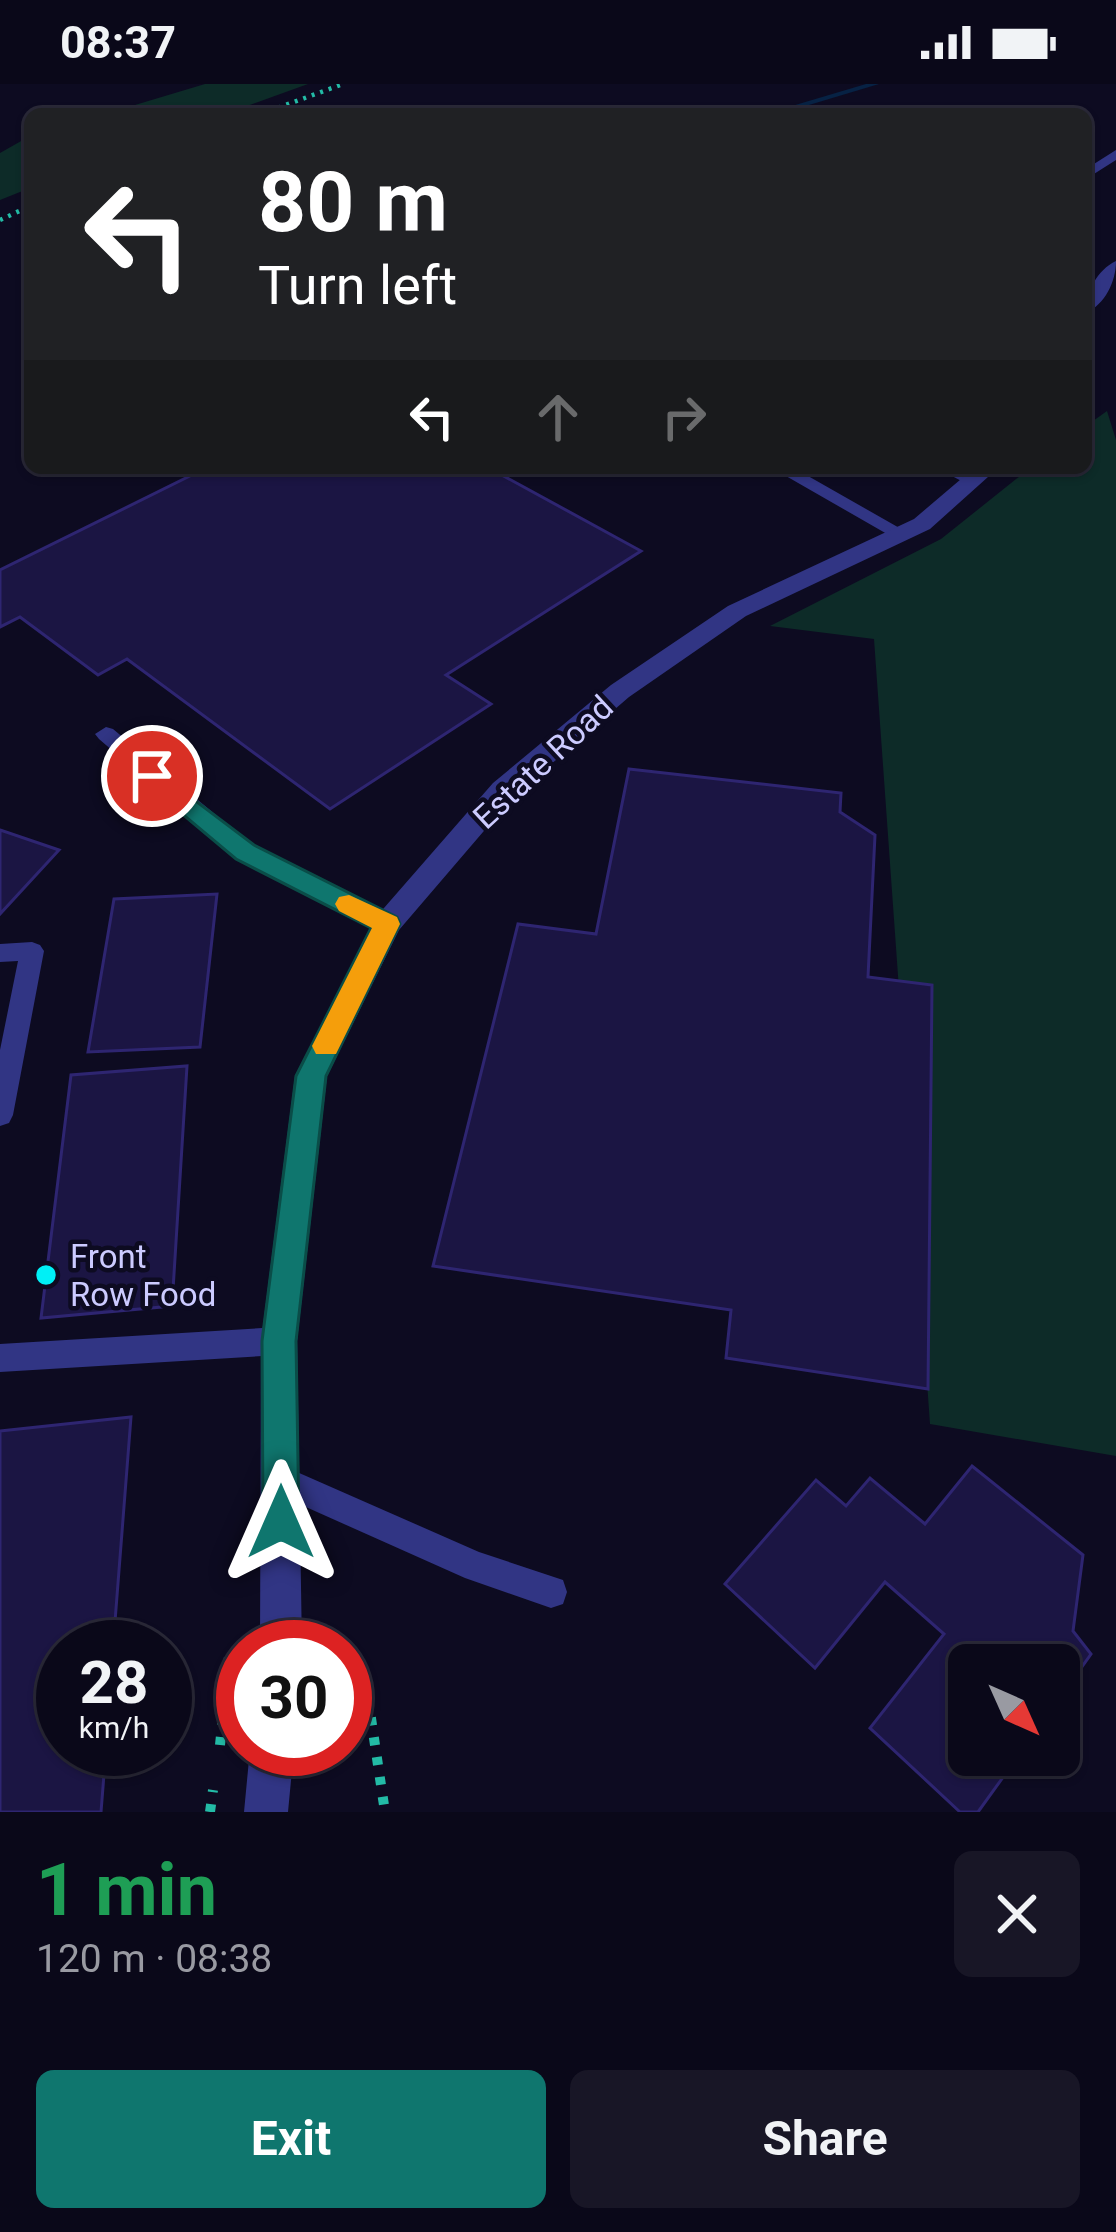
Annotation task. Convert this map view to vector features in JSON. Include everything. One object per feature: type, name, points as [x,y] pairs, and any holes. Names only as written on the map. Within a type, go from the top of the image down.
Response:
[{"type":"street","points":[[1092,299],[1116,267]]},
{"type":"street","name":"Estate Road","points":[[280,1620],[279,1341],[311,1076],[387,924],[503,790],[620,691],[737,611],[922,524],[967,474]]},
{"type":"street","points":[[266,1812],[269,1776]]},
{"type":"lane","points":[[792,474],[901,535]]},
{"type":"lane","points":[[106,734],[245,852],[387,924]]},
{"type":"lane","points":[[0,953],[32,951],[0,1115]]},
{"type":"lane","points":[[0,1358],[279,1341]]},
{"type":"lane","points":[[281,1480],[476,1567],[551,1592]]},
{"type":"path","points":[[277,108],[343,84]]},
{"type":"path","points":[[372,1725],[385,1812]]},
{"type":"path","points":[[210,1812],[217,1776]]},
{"type":"green space","points":[[205,84],[308,84],[242,108],[125,108]]},
{"type":"green space","points":[[24,139],[24,190],[0,200],[0,153]]},
{"type":"green space","points":[[1107,411],[1116,440],[1116,1456],[930,1424],[874,639],[770,626],[941,539],[1022,474],[1092,474],[1092,422]]},
{"type":"building","points":[[194,474],[500,474],[641,551],[446,675],[491,704],[330,809],[127,659],[98,675],[20,617],[0,627],[0,570]]},
{"type":"building","points":[[629,769],[841,793],[840,812],[875,835],[868,977],[932,985],[928,1389],[726,1358],[731,1310],[433,1266],[518,924],[596,934]]},
{"type":"building","points":[[0,830],[59,850],[0,914]]},
{"type":"building","points":[[217,894],[200,1047],[88,1052],[114,899]]},
{"type":"building","points":[[187,1066],[172,1306],[41,1318],[71,1075]]},
{"type":"building","points":[[131,1417],[115,1620],[36,1620],[36,1776],[104,1776],[101,1812],[0,1812],[0,1431]]},
{"type":"building","points":[[972,1466],[1083,1555],[1073,1631],[1091,1654],[1080,1669],[1080,1644],[948,1644],[948,1776],[1004,1776],[978,1812],[960,1812],[870,1728],[944,1634],[885,1582],[815,1668],[725,1584],[816,1480],[846,1506],[870,1478],[925,1524]]},
{"type":"waterway","points":[[790,108],[875,84]]},
{"type":"slow traffic","points":[[326,1046],[387,924],[349,904]]},
{"type":"place","name":"Front Row Food","points":[[46,1275]]},
{"type":"route","points":[[152,776],[245,852],[387,924],[311,1076],[279,1341],[281,1522]]}]
